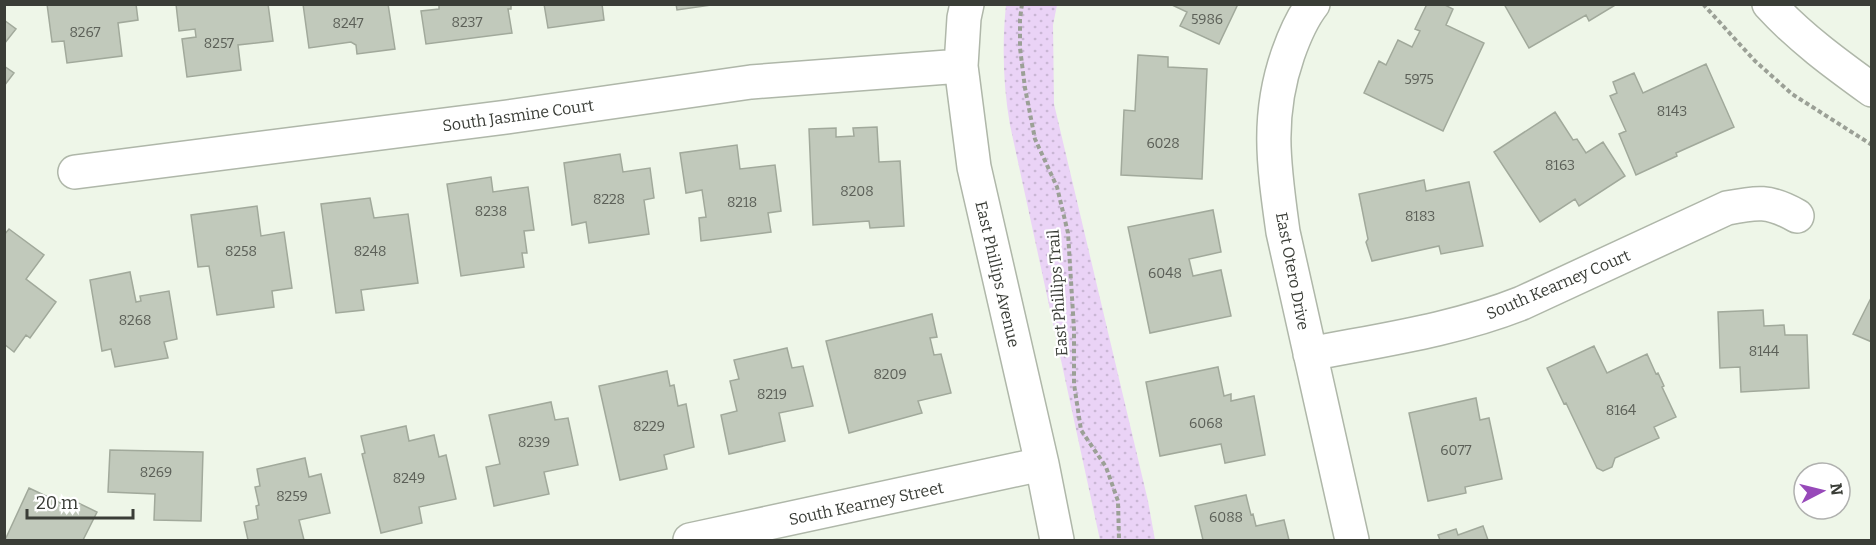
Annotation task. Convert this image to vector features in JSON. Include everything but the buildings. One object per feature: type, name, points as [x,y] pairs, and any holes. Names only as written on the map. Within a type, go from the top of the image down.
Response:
[{"type":"street","name":"East Phillips Avenue","points":[[967,4],[961,66],[974,167],[1042,464],[1057,540]]},
{"type":"street","name":"East Otero Drive","points":[[1313,4],[1293,41],[1279,81],[1273,135],[1276,186],[1283,232],[1352,540]]},
{"type":"street","points":[[1769,4],[1780,17],[1837,65],[1872,90]]},
{"type":"street","name":"South Jasmine Court","points":[[75,172],[507,117],[751,82],[961,66]]},
{"type":"street","name":"South Kearney Court","points":[[1310,354],[1456,325],[1490,315],[1727,208],[1754,203],[1779,206],[1797,216]]},
{"type":"street","name":"South Kearney Street","points":[[690,540],[1042,464]]},
{"type":"path","name":"East Phillips Trail","points":[[1022,4],[1020,48],[1035,139],[1057,187],[1068,233],[1073,307],[1074,384],[1081,430],[1106,467],[1118,501],[1119,540]]},
{"type":"path","points":[[1703,4],[1755,61],[1792,94],[1872,145]]},
{"type":"shaded area","points":[[1006,5],[1057,5],[1053,25],[1054,104],[1148,501],[1155,540],[1100,540],[1010,125],[1004,65]]}]
